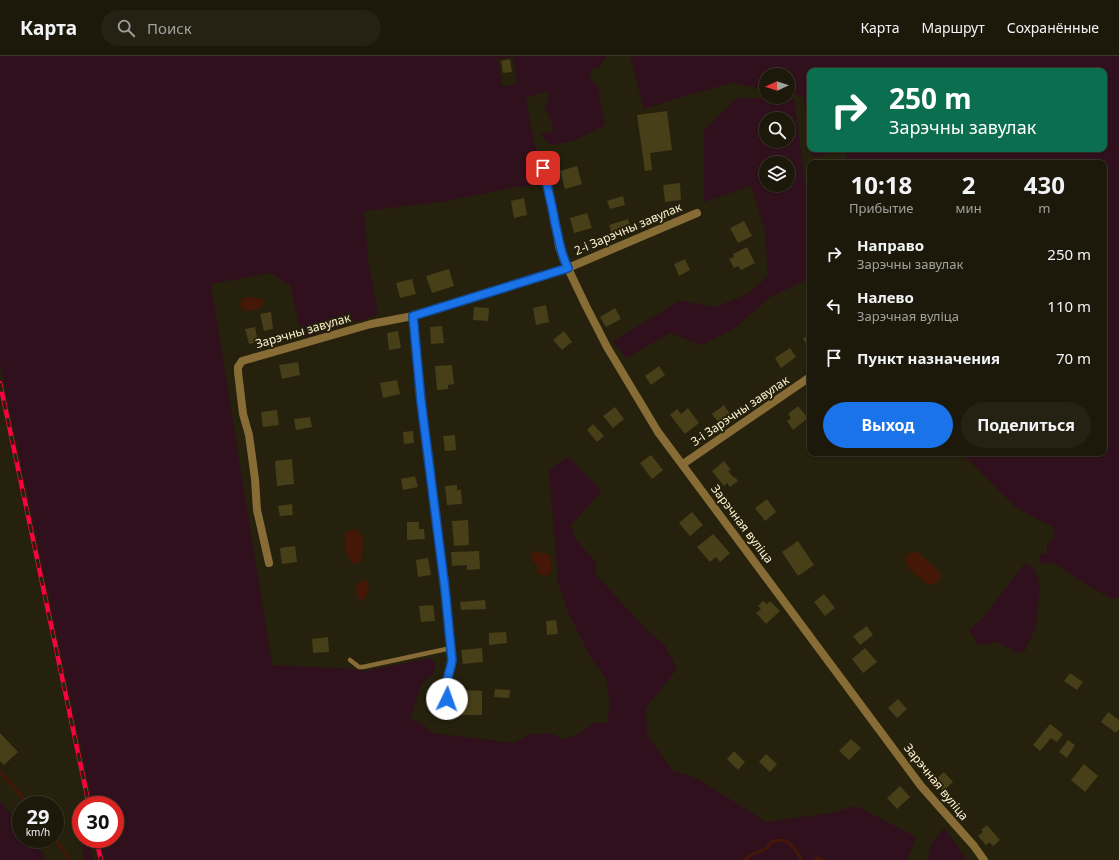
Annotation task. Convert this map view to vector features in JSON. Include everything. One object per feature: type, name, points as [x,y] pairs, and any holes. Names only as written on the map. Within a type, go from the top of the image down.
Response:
[{"type":"street","name":"Зарэчная вуліца","points":[[543,168],[563,258],[607,347],[658,432],[921,786],[974,846],[984,860]]},
{"type":"street","name":"2-і Зарэчны завулак","points":[[568,268],[697,213]]},
{"type":"street","name":"Зарэчны завулак","points":[[269,562],[257,510],[255,479],[249,435],[243,414],[238,372],[240,364],[245,360],[371,324],[413,316],[568,268]]},
{"type":"street","points":[[413,316],[421,401],[451,648],[452,660],[446,690],[448,708]]},
{"type":"street","name":"3-і Зарэчны завулак","points":[[683,464],[807,379]]},
{"type":"lane","points":[[350,660],[359,667],[363,667],[451,648]]},
{"type":"shaded area","points":[[0,56],[608,56],[599,68],[591,69],[590,79],[598,87],[605,125],[572,141],[550,145],[543,138],[541,133],[551,133],[554,130],[545,108],[549,96],[547,91],[526,98],[537,153],[546,161],[551,183],[515,187],[446,201],[364,211],[368,259],[378,315],[307,337],[301,334],[290,285],[270,273],[211,284],[272,665],[355,669],[365,671],[430,658],[436,664],[433,674],[422,683],[410,720],[420,722],[433,733],[514,743],[529,734],[552,734],[565,739],[577,735],[594,723],[607,723],[610,704],[606,679],[591,658],[568,612],[558,583],[549,470],[568,457],[602,491],[571,525],[576,540],[597,563],[595,571],[599,578],[646,629],[665,645],[677,669],[646,708],[647,735],[672,770],[700,780],[766,822],[832,813],[856,806],[916,837],[907,860],[105,860],[102,848],[124,848],[124,796],[91,796],[0,364]],"holes":[[[513,57],[517,84],[502,86],[498,59]]]},
{"type":"shaded area","points":[[630,56],[1119,56],[1119,597],[1112,599],[1090,587],[1053,563],[1043,564],[1039,559],[1040,554],[1047,553],[1047,543],[1054,540],[1054,528],[1015,507],[965,456],[1107,456],[1107,160],[847,160],[845,152],[1107,152],[1107,68],[807,68],[807,121],[803,96],[795,94],[795,68],[759,68],[759,88],[731,83],[644,109]]},
{"type":"shaded area","points":[[737,98],[759,98],[759,104],[795,104],[807,199],[807,279],[770,297],[735,328],[701,345],[670,333],[626,358],[613,341],[679,301],[716,307],[749,293],[768,276],[765,229],[751,186],[704,202],[704,130]]},
{"type":"shaded area","points":[[812,152],[840,152],[813,157]]},
{"type":"shaded area","points":[[253,297],[264,300],[263,306],[255,310],[243,311],[240,305],[242,298]]},
{"type":"shaded area","points":[[356,529],[362,537],[363,548],[361,561],[353,564],[348,557],[345,545],[345,532]]},
{"type":"shaded area","points":[[533,551],[550,555],[552,572],[546,576],[537,574],[537,566],[531,558]]},
{"type":"shaded area","points":[[918,552],[936,569],[941,576],[936,583],[929,585],[911,571],[905,563],[905,558],[910,553]]},
{"type":"shaded area","points":[[1025,563],[1035,570],[1040,586],[1036,627],[1025,651],[1017,653],[996,641],[987,645],[978,644],[969,630],[982,619]]},
{"type":"shaded area","points":[[365,579],[369,586],[368,592],[362,601],[356,594],[357,584]]},
{"type":"shaded area","points":[[0,801],[12,816],[12,848],[38,848],[47,860],[0,860]]},
{"type":"shaded area","points":[[944,828],[967,860],[928,860],[931,844]]},
{"type":"shaded area","points":[[82,848],[91,848],[94,860],[84,860]]},
{"type":"building","points":[[510,59],[512,72],[503,73],[501,61]]},
{"type":"building","points":[[667,111],[672,150],[650,153],[652,170],[645,171],[637,115]]},
{"type":"building","points":[[577,166],[582,184],[565,189],[560,171]]},
{"type":"building","points":[[680,183],[681,200],[665,202],[663,185]]},
{"type":"building","points":[[623,196],[625,205],[610,209],[607,201]]},
{"type":"building","points":[[524,198],[527,215],[514,218],[511,201]]},
{"type":"building","points":[[587,213],[592,228],[574,233],[570,218]]},
{"type":"building","points":[[628,219],[632,231],[613,237],[609,225]]},
{"type":"building","points":[[744,221],[752,236],[738,243],[730,228]]},
{"type":"building","points":[[747,247],[755,263],[741,270],[738,266],[734,268],[729,259],[734,257],[733,254]]},
{"type":"building","points":[[685,259],[690,270],[679,276],[674,264]]},
{"type":"building","points":[[449,269],[454,286],[432,293],[426,276]]},
{"type":"building","points":[[412,279],[416,294],[400,298],[396,283]]},
{"type":"building","points":[[546,305],[549,322],[536,325],[533,308]]},
{"type":"building","points":[[474,307],[489,308],[488,321],[473,320]]},
{"type":"building","points":[[615,308],[621,319],[606,327],[600,317]]},
{"type":"building","points":[[271,312],[273,329],[264,331],[260,314]]},
{"type":"building","points":[[442,326],[444,343],[431,344],[430,327]]},
{"type":"building","points":[[255,327],[258,342],[249,344],[245,329]]},
{"type":"building","points":[[398,331],[401,348],[389,350],[387,333]]},
{"type":"building","points":[[564,331],[572,342],[562,350],[553,340]]},
{"type":"building","points":[[807,336],[807,345],[803,339]]},
{"type":"building","points":[[790,348],[796,357],[781,368],[775,358]]},
{"type":"building","points":[[298,362],[300,375],[282,379],[279,365]]},
{"type":"building","points":[[452,365],[454,384],[448,385],[448,389],[437,390],[435,366]]},
{"type":"building","points":[[659,366],[665,375],[651,385],[645,376]]},
{"type":"building","points":[[397,380],[400,394],[383,398],[380,383]]},
{"type":"building","points":[[724,405],[733,419],[722,427],[712,414]]},
{"type":"building","points":[[798,406],[807,419],[793,430],[787,421],[791,418],[788,414]]},
{"type":"building","points":[[615,407],[624,419],[613,428],[603,416]]},
{"type":"building","points":[[688,408],[699,423],[685,434],[670,415],[677,409],[681,414]]},
{"type":"building","points":[[277,410],[279,425],[263,427],[261,412]]},
{"type":"building","points":[[310,417],[312,427],[296,430],[294,419]]},
{"type":"building","points":[[593,424],[604,436],[597,442],[587,430]]},
{"type":"building","points":[[413,431],[414,443],[404,444],[403,432]]},
{"type":"building","points":[[455,435],[456,450],[445,451],[443,436]]},
{"type":"building","points":[[651,455],[663,470],[652,479],[640,463]]},
{"type":"building","points":[[292,459],[294,484],[277,486],[275,461]]},
{"type":"building","points":[[724,461],[731,470],[728,471],[738,481],[730,487],[727,483],[724,486],[712,471]]},
{"type":"building","points":[[415,476],[418,487],[403,490],[401,479]]},
{"type":"building","points":[[457,485],[457,490],[461,490],[462,504],[447,505],[445,486]]},
{"type":"building","points":[[767,499],[776,512],[765,521],[755,508]]},
{"type":"building","points":[[292,504],[293,515],[280,516],[278,506]]},
{"type":"building","points":[[692,512],[703,525],[690,536],[679,523]]},
{"type":"building","points":[[468,520],[469,545],[454,546],[452,521]]},
{"type":"building","points":[[407,522],[419,522],[419,529],[424,529],[425,539],[407,540]]},
{"type":"building","points":[[713,534],[730,553],[720,562],[716,557],[710,562],[697,547]]},
{"type":"building","points":[[798,541],[814,565],[798,576],[782,552]]},
{"type":"building","points":[[295,546],[297,562],[282,564],[280,548]]},
{"type":"building","points":[[479,551],[480,569],[467,570],[467,565],[452,566],[451,552]]},
{"type":"building","points":[[428,558],[431,575],[418,577],[416,560]]},
{"type":"building","points":[[824,594],[835,608],[825,616],[814,602]]},
{"type":"building","points":[[485,600],[486,609],[461,610],[460,602]]},
{"type":"building","points":[[763,601],[767,604],[770,601],[780,611],[766,624],[756,613],[761,609],[758,606]]},
{"type":"building","points":[[433,605],[435,621],[421,622],[419,606]]},
{"type":"building","points":[[556,620],[558,634],[547,635],[546,621]]},
{"type":"building","points":[[867,626],[873,635],[860,645],[853,636]]},
{"type":"building","points":[[506,632],[507,643],[489,645],[489,633]]},
{"type":"building","points":[[328,637],[329,652],[313,653],[312,639]]},
{"type":"building","points":[[482,648],[483,662],[463,664],[461,650]]},
{"type":"building","points":[[865,648],[877,662],[863,673],[852,659]]},
{"type":"building","points":[[1070,673],[1083,682],[1077,690],[1064,681]]},
{"type":"building","points":[[495,689],[510,690],[509,698],[494,697]]},
{"type":"building","points":[[463,690],[482,691],[482,715],[462,715]]},
{"type":"building","points":[[898,699],[907,709],[897,718],[888,708]]},
{"type":"building","points":[[1108,712],[1119,720],[1119,729],[1116,733],[1101,722]]},
{"type":"building","points":[[1050,724],[1063,734],[1057,742],[1051,738],[1040,751],[1033,745]]},
{"type":"building","points":[[0,733],[18,752],[4,765],[0,761]]},
{"type":"building","points":[[851,739],[861,748],[849,760],[839,751]]},
{"type":"building","points":[[1068,740],[1075,745],[1067,758],[1059,752]]},
{"type":"building","points":[[734,751],[745,762],[738,770],[727,759]]},
{"type":"building","points":[[766,754],[777,764],[770,772],[759,762]]},
{"type":"building","points":[[1084,764],[1098,776],[1085,792],[1071,780]]},
{"type":"building","points":[[944,772],[953,782],[943,791],[934,781]]},
{"type":"building","points":[[900,786],[910,797],[897,809],[887,798]]},
{"type":"building","points":[[987,825],[1000,840],[993,846],[989,842],[986,845],[978,836],[983,832],[981,830]]},
{"type":"waterway","points":[[0,772],[22,796]]},
{"type":"waterway","points":[[744,860],[767,848],[771,842],[782,840],[790,844],[802,860]]},
{"type":"waterway","points":[[62,848],[70,860]]},
{"type":"waterway","points":[[815,860],[818,858],[823,860]]},
{"type":"railway","points":[[0,383],[87,796]]},
{"type":"railway","points":[[98,848],[101,860]]},
{"type":"route","points":[[447,699],[447,682],[452,660],[445,589],[421,401],[413,316],[568,268],[563,258],[543,168]]}]
